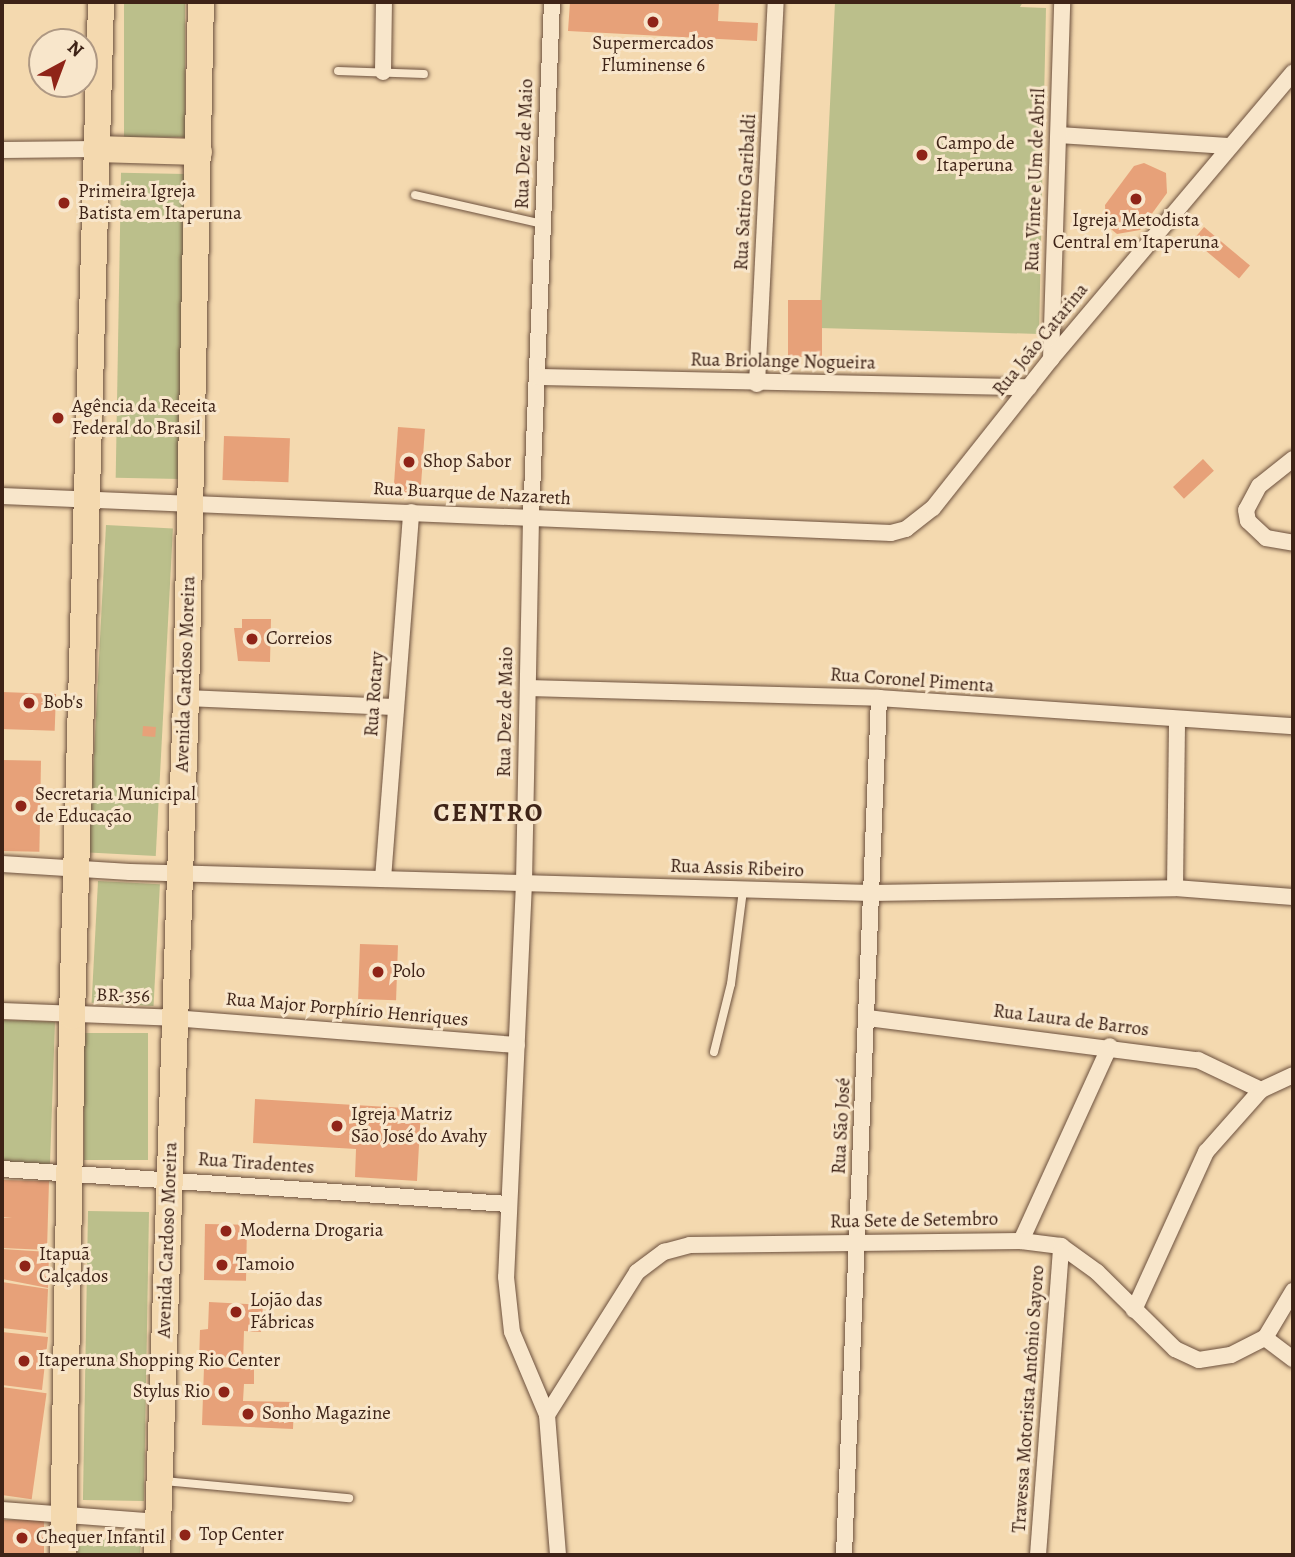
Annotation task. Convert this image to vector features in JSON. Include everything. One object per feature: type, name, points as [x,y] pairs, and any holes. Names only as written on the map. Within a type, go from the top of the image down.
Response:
[{"type":"highway","name":"BR-356","points":[[63,1555],[72,1173],[72,1016],[101,2]]},
{"type":"highway","name":"Avenida Cardoso Moreira","points":[[157,1555],[173,1018],[186,698],[201,2]]},
{"type":"highway","points":[[96,149],[199,152]]},
{"type":"street","points":[[383,72],[384,2]]},
{"type":"street","name":"Rua Dez de Maio","points":[[552,2],[531,518],[524,884],[507,1204],[506,1277],[512,1332],[547,1415],[558,1555]]},
{"type":"street","name":"Rua Satiro Garibaldi","points":[[757,384],[776,2]]},
{"type":"street","name":"Rua Vinte e Um de Abril","points":[[1051,359],[1062,2]]},
{"type":"street","name":"Rua João Catarina","points":[[933,508],[1051,359],[1228,146],[1293,73]]},
{"type":"street","points":[[1059,135],[1228,146]]},
{"type":"street","points":[[2,150],[96,149]]},
{"type":"street","name":"Rua Briolange Nogueira","points":[[537,377],[757,384],[1029,387]]},
{"type":"street","points":[[1293,459],[1259,486],[1246,510],[1255,530],[1276,542],[1293,543]]},
{"type":"street","name":"Rua Buarque de Nazareth","points":[[2,496],[891,533],[919,523],[933,508]]},
{"type":"street","name":"Rua Rotary","points":[[383,879],[394,707],[411,512]]},
{"type":"street","name":"Rua Coronel Pimenta","points":[[528,688],[879,698],[1177,721],[1293,726]]},
{"type":"street","points":[[186,698],[394,707]]},
{"type":"street","name":"Rua São José","points":[[845,1555],[879,698]]},
{"type":"street","points":[[1175,888],[1177,721]]},
{"type":"street","name":"Rua Assis Ribeiro","points":[[2,863],[179,873],[743,890],[871,893],[1175,888],[1293,897]]},
{"type":"street","name":"BR-356","points":[[2,1011],[72,1016],[173,1018]]},
{"type":"street","name":"Rua Major Porphírio Henriques","points":[[173,1018],[517,1045]]},
{"type":"street","name":"Rua Laura de Barros","points":[[868,1018],[1110,1046],[1198,1060],[1261,1090]]},
{"type":"street","points":[[1021,1241],[1110,1046]]},
{"type":"street","points":[[1134,1310],[1201,1160],[1222,1129],[1261,1090],[1293,1075]]},
{"type":"street","name":"Rua Tiradentes","points":[[2,1169],[507,1204]]},
{"type":"street","name":"Rua Sete de Setembro","points":[[547,1415],[637,1272],[664,1252],[690,1245],[1021,1241],[1061,1246],[1097,1272],[1175,1349],[1199,1360],[1231,1355],[1265,1338]]},
{"type":"street","name":"Travessa Motorista Antônio Sayoro","points":[[1038,1555],[1061,1246]]},
{"type":"street","points":[[1293,1291],[1265,1338],[1293,1359]]},
{"type":"street","points":[[2,1510],[159,1522]]},
{"type":"lane","points":[[338,71],[424,74]]},
{"type":"lane","points":[[415,195],[543,224]]},
{"type":"lane","points":[[714,1052],[731,984],[743,890]]},
{"type":"lane","points":[[161,1481],[349,1498]]},
{"type":"green space","points":[[124,2],[185,2],[185,137],[124,137]]},
{"type":"green space","name":"Campo de Itaperuna","points":[[835,2],[1023,2],[1020,7],[1046,8],[1039,334],[819,328]]},
{"type":"green space","points":[[121,173],[186,174],[181,479],[116,478]]},
{"type":"green space","points":[[106,525],[173,529],[156,856],[89,853]]},
{"type":"green space","points":[[98,881],[160,884],[154,1006],[92,1003]]},
{"type":"green space","points":[[2,1020],[55,1022],[50,1165],[2,1163]]},
{"type":"green space","points":[[84,1033],[148,1033],[148,1160],[84,1160]]},
{"type":"green space","points":[[88,1211],[149,1212],[144,1501],[83,1500]]},
{"type":"green space","points":[[78,1536],[141,1542],[140,1555],[77,1555]]},
{"type":"building","name":"Supermercados Fluminense 6","points":[[570,2],[719,2],[718,21],[758,23],[757,41],[568,31]]},
{"type":"building","name":"Igreja Metodista Central em Itaperuna","points":[[1144,163],[1166,173],[1167,193],[1140,230],[1117,234],[1106,225],[1105,205],[1134,166]]},
{"type":"building","points":[[1204,227],[1250,266],[1239,279],[1193,240]]},
{"type":"building","points":[[788,300],[822,300],[822,357],[788,357]]},
{"type":"building","name":"Shop Sabor","points":[[398,427],[425,429],[420,496],[393,494]]},
{"type":"building","points":[[224,436],[290,438],[288,482],[222,480]]},
{"type":"building","points":[[1203,459],[1214,471],[1184,499],[1173,487]]},
{"type":"building","name":"Correios","points":[[242,619],[271,619],[270,662],[238,661],[234,628],[242,628]]},
{"type":"building","name":"Bob's","points":[[2,692],[56,694],[55,731],[2,729]]},
{"type":"building","points":[[143,726],[156,727],[155,737],[142,736]]},
{"type":"building","name":"Secretaria Municipal de Educação","points":[[2,760],[41,761],[39,852],[2,851]]},
{"type":"building","name":"Polo","points":[[360,944],[398,945],[396,1000],[358,999]]},
{"type":"building","name":"Igreja Matriz São José do Avahy","points":[[255,1099],[421,1109],[417,1181],[355,1177],[356,1149],[253,1143]]},
{"type":"building","points":[[2,1180],[49,1181],[47,1250],[2,1248],[2,1218],[12,1217],[2,1217]]},
{"type":"building","points":[[205,1224],[247,1225],[246,1281],[204,1280]]},
{"type":"building","name":"Itapuã Calçados","points":[[2,1249],[49,1252],[48,1288],[2,1279]]},
{"type":"building","points":[[2,1282],[48,1289],[46,1333],[2,1328]]},
{"type":"building","points":[[209,1302],[263,1305],[261,1332],[244,1331],[243,1365],[199,1363],[200,1330],[208,1329]]},
{"type":"building","name":"Itaperuna Shopping Rio Center","points":[[2,1332],[48,1337],[42,1390],[2,1385]]},
{"type":"building","name":"Sonho Magazine","points":[[204,1367],[254,1368],[254,1384],[244,1384],[243,1401],[294,1402],[293,1429],[202,1425]]},
{"type":"building","points":[[2,1387],[47,1393],[32,1499],[2,1495]]},
{"type":"building","name":"Chequer Infantil","points":[[2,1520],[44,1520],[44,1555],[2,1555]]},
{"type":"place","name":"Supermercados Fluminense 6","points":[[653,22]]},
{"type":"place","name":"Campo de Itaperuna","points":[[922,155]]},
{"type":"place","name":"Igreja Metodista Central em Itaperuna","points":[[1136,199]]},
{"type":"place","name":"Primeira Igreja Batista em Itaperuna","points":[[64,203]]},
{"type":"place","name":"Agência da Receita Federal do Brasil","points":[[58,418]]},
{"type":"place","name":"Shop Sabor","points":[[409,462]]},
{"type":"place","name":"Correios","points":[[252,639]]},
{"type":"place","name":"Bob's","points":[[29,703]]},
{"type":"place","name":"Secretaria Municipal de Educação","points":[[21,806]]},
{"type":"place","name":"Polo","points":[[378,972]]},
{"type":"place","name":"Igreja Matriz São José do Avahy","points":[[337,1126]]},
{"type":"place","name":"Moderna Drogaria","points":[[226,1231]]},
{"type":"place","name":"Tamoio","points":[[222,1265]]},
{"type":"place","name":"Itapuã Calçados","points":[[25,1266]]},
{"type":"place","name":"Lojão das Fábricas","points":[[236,1312]]},
{"type":"place","name":"Itaperuna Shopping Rio Center","points":[[24,1361]]},
{"type":"place","name":"Stylus Rio","points":[[224,1392]]},
{"type":"place","name":"Sonho Magazine","points":[[248,1414]]},
{"type":"place","name":"Top Center","points":[[185,1535]]},
{"type":"place","name":"Chequer Infantil","points":[[22,1538]]},
{"type":"district","name":"CENTRO","points":[[489,813]]}]
